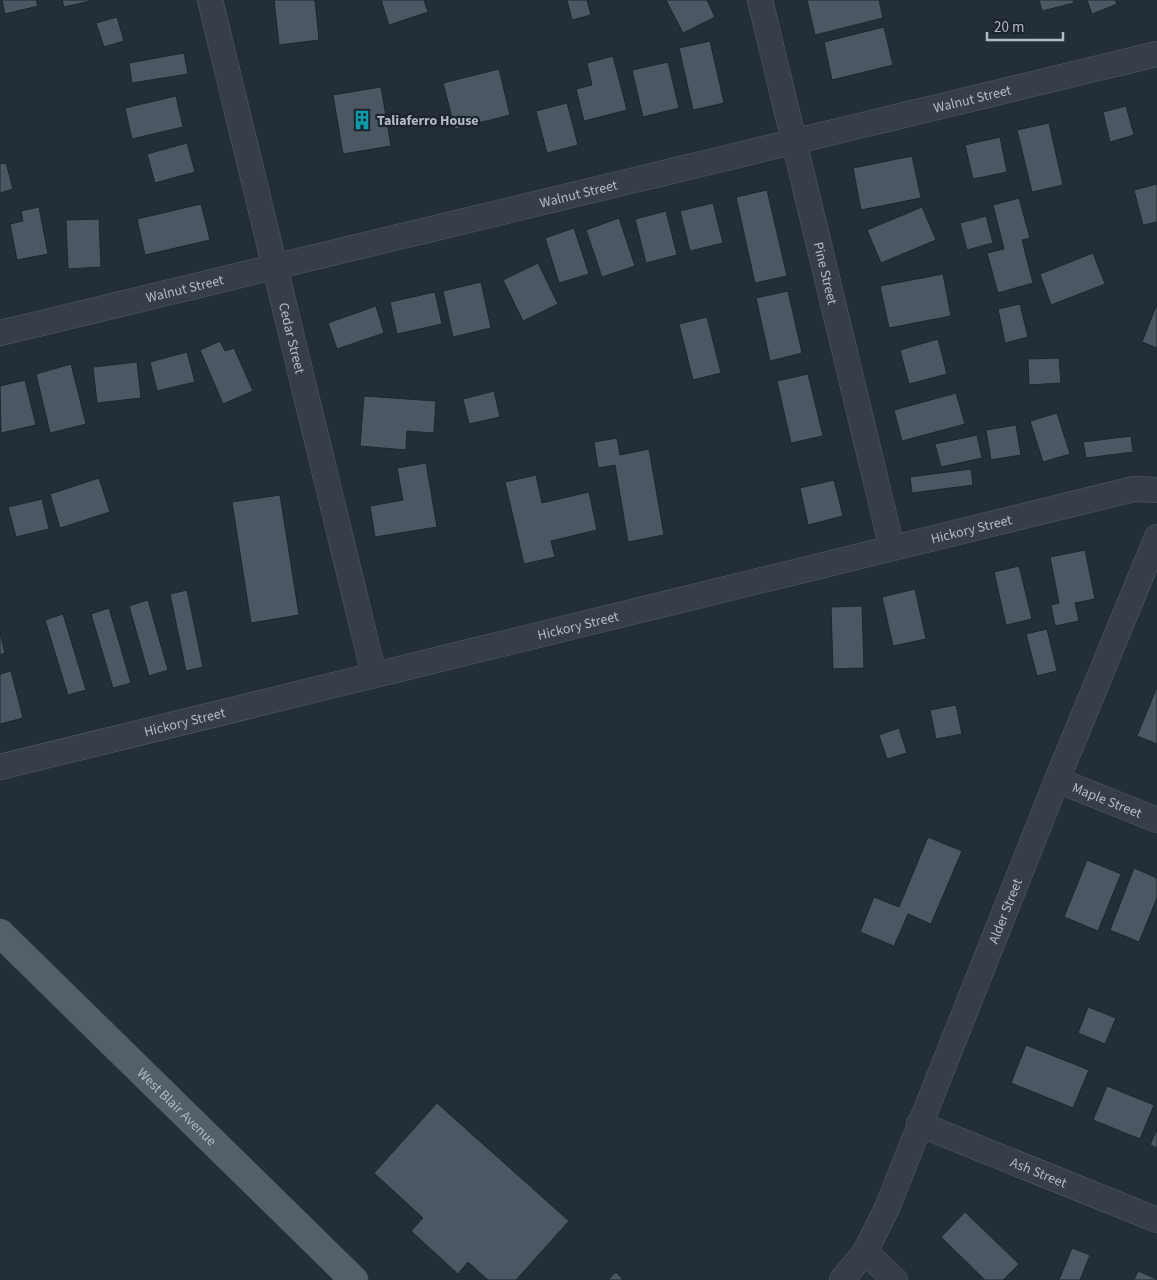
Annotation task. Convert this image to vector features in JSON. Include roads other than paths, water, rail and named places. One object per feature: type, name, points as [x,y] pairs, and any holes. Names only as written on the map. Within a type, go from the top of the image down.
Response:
[{"type":"main road","name":"West Blair Avenue","points":[[0,933],[354,1280]]},
{"type":"street","name":"Cedar Street","points":[[210,0],[273,267],[374,675]]},
{"type":"street","name":"Pine Street","points":[[760,0],[892,548]]},
{"type":"street","name":"Walnut Street","points":[[0,333],[1157,54]]},
{"type":"street","name":"Hickory Street","points":[[0,767],[1134,489],[1157,490]]},
{"type":"street","name":"Alder Street","points":[[842,1280],[864,1252],[887,1208],[1057,780],[1157,537]]},
{"type":"street","name":"Maple Street","points":[[1057,780],[1157,820]]},
{"type":"street","name":"Ash Street","points":[[919,1124],[1157,1220]]},
{"type":"street","points":[[864,1252],[894,1280]]},
{"type":"place","name":"Taliaferro House","points":[[362,120]]}]
